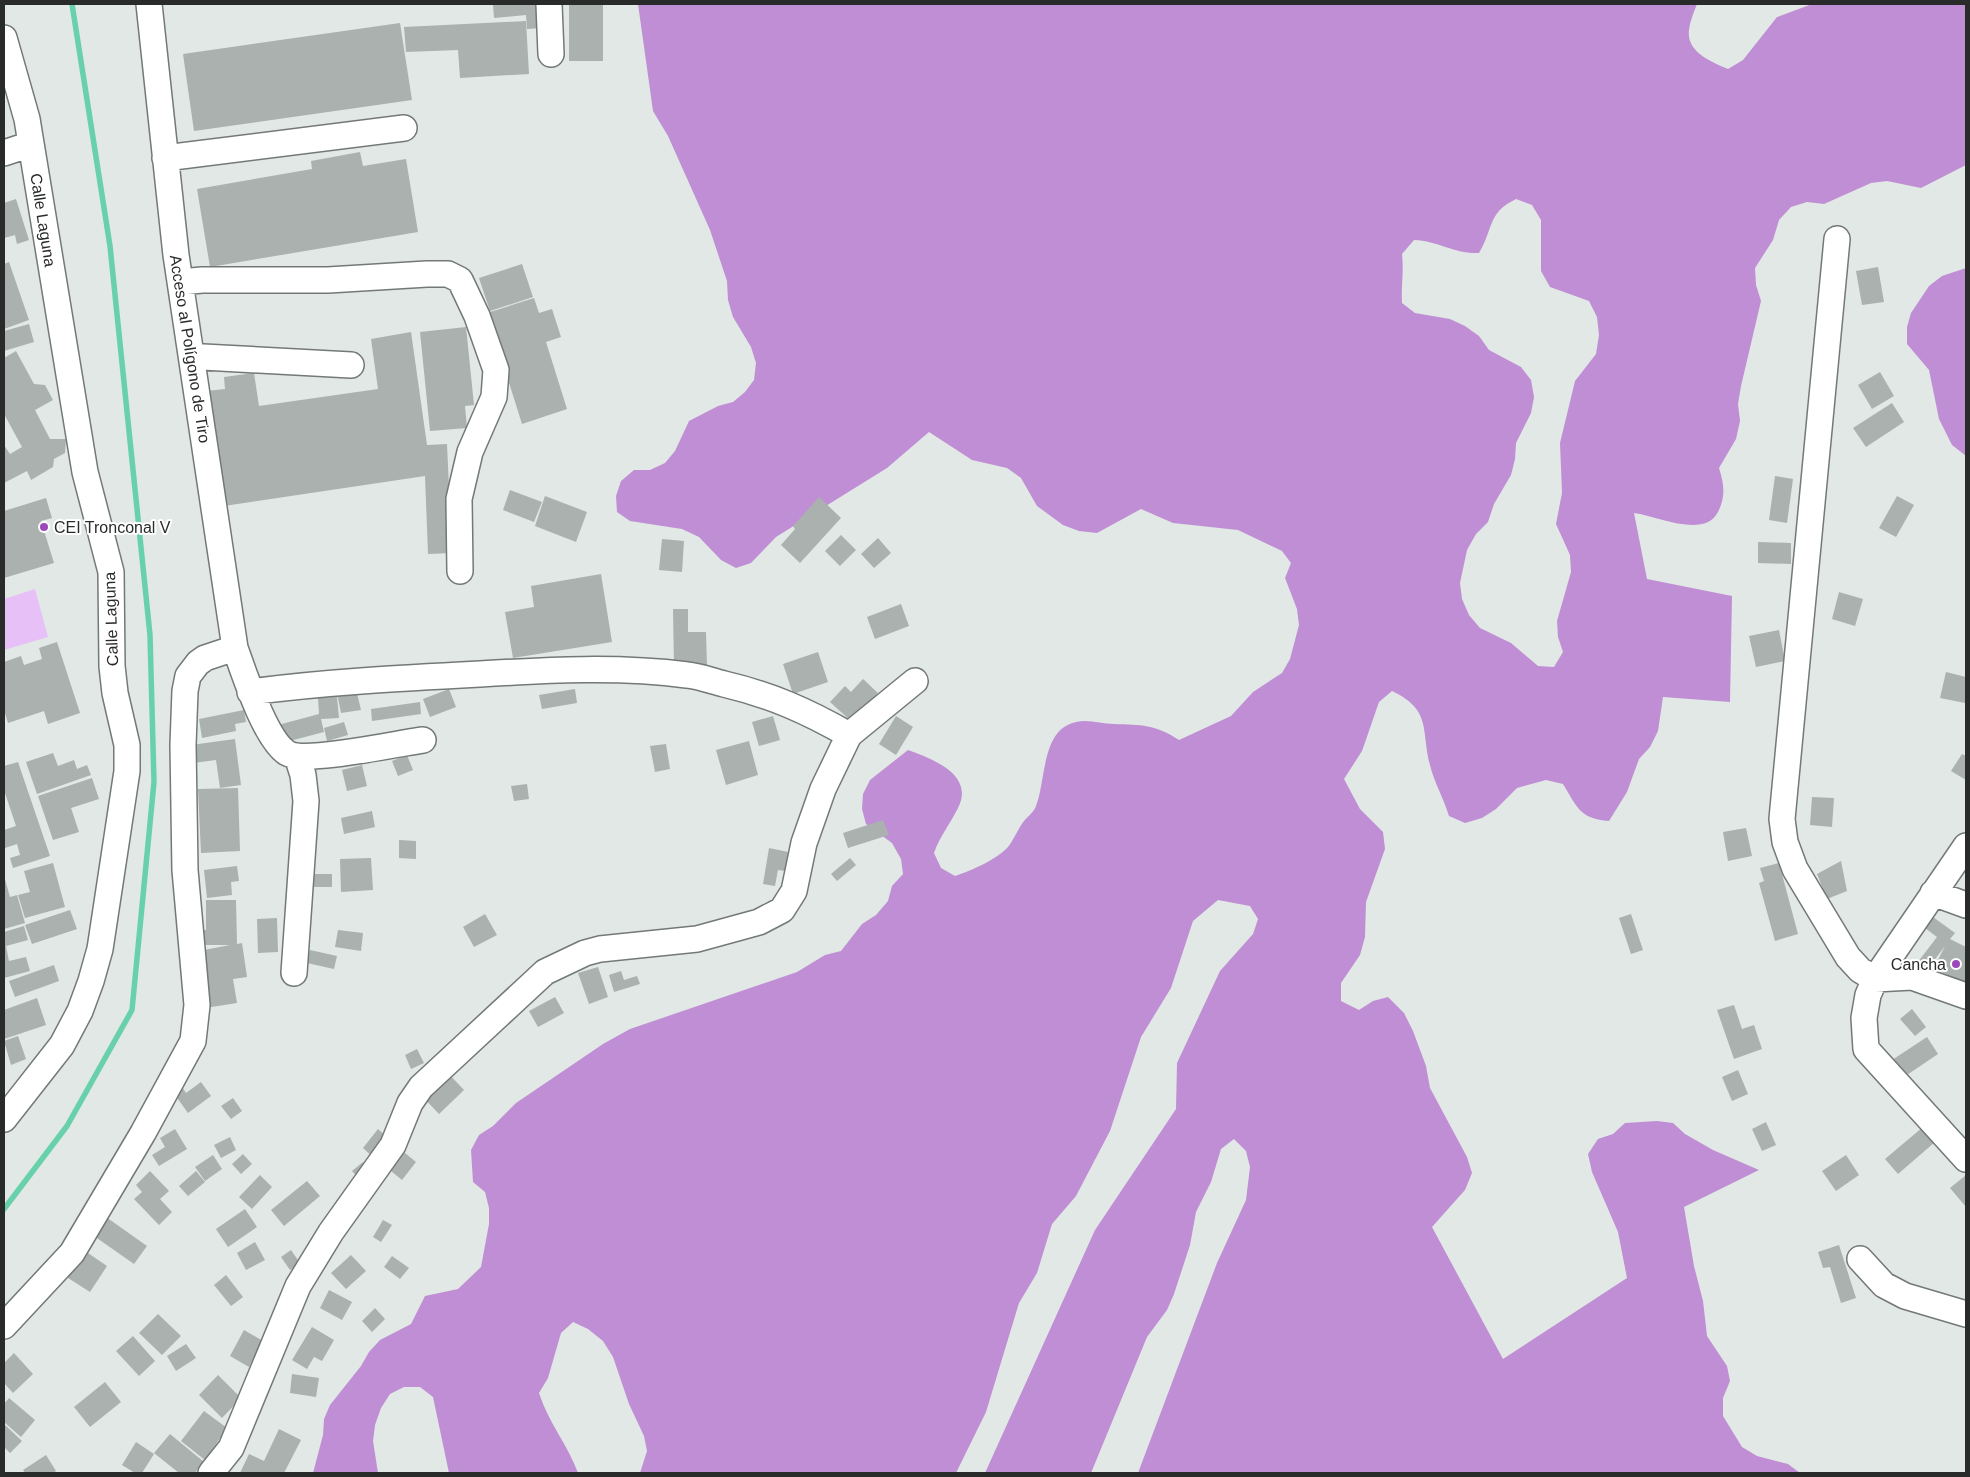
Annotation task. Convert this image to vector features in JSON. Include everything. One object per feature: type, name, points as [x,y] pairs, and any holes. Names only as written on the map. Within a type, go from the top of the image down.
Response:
[{"type":"street","name":"Acceso al Polígono de Tiro","points":[[149,4],[164,158],[176,255],[235,648],[250,692],[278,744],[286,752],[297,756]]},
{"type":"street","points":[[549,4],[550,54]]},
{"type":"street","name":"Calle Laguna","points":[[4,38],[24,104],[85,472],[111,572],[112,666],[115,693],[127,745],[127,771],[100,949],[91,981],[80,1011],[62,1045],[4,1119]]},
{"type":"street","points":[[164,158],[404,128]]},
{"type":"street","points":[[4,153],[31,144]]},
{"type":"street","points":[[1837,239],[1782,819],[1785,842],[1795,869],[1848,957],[1860,970],[1875,978],[1912,977],[1966,996]]},
{"type":"street","points":[[181,282],[202,280],[328,280],[427,274],[448,274],[460,280],[477,316],[496,370],[494,398],[470,452],[459,499],[460,571]]},
{"type":"street","points":[[192,358],[351,365]]},
{"type":"street","points":[[4,1326],[72,1253],[143,1133],[193,1041],[197,1005],[185,870],[183,745],[185,691],[188,676],[198,663],[205,658],[235,648]]},
{"type":"street","points":[[250,692],[352,682],[571,669],[637,671],[688,675],[755,691],[811,714],[849,734]]},
{"type":"street","points":[[211,1473],[231,1448],[298,1286],[331,1232],[393,1145],[410,1103],[421,1087],[544,972],[557,964],[600,949],[697,939],[759,922],[782,910],[794,891],[804,843],[823,789],[849,734],[915,681]]},
{"type":"street","points":[[294,973],[306,801],[303,775],[297,756],[423,740]]},
{"type":"street","points":[[1966,846],[1875,978],[1868,995],[1864,1018],[1866,1049],[1966,1159]]},
{"type":"street","points":[[1934,893],[1966,905]]},
{"type":"street","points":[[1860,1259],[1884,1285],[1905,1296],[1966,1314]]},
{"type":"shaded area","points":[[638,4],[1697,4],[1691,20],[1689,38],[1701,55],[1728,69],[1743,60],[1777,17],[1812,4],[1966,4],[1966,165],[1921,188],[1887,181],[1871,183],[1824,204],[1807,202],[1791,207],[1779,220],[1773,240],[1755,268],[1756,285],[1761,301],[1741,386],[1738,404],[1740,421],[1736,439],[1719,468],[1723,490],[1718,512],[1711,520],[1702,524],[1692,525],[1634,513],[1647,579],[1732,596],[1730,702],[1663,697],[1658,731],[1650,747],[1639,759],[1627,792],[1609,821],[1592,818],[1585,814],[1576,805],[1563,784],[1546,780],[1517,788],[1496,809],[1482,818],[1465,823],[1449,816],[1427,753],[1423,722],[1414,706],[1405,698],[1392,691],[1379,702],[1362,751],[1344,779],[1360,809],[1383,832],[1385,849],[1366,902],[1365,937],[1360,955],[1341,983],[1341,1001],[1359,1010],[1373,1001],[1388,997],[1404,1013],[1413,1031],[1426,1066],[1430,1088],[1467,1157],[1472,1173],[1465,1190],[1432,1227],[1503,1359],[1627,1278],[1618,1232],[1592,1172],[1588,1154],[1598,1139],[1613,1134],[1625,1123],[1657,1121],[1673,1123],[1685,1134],[1713,1150],[1759,1170],[1684,1207],[1694,1266],[1703,1301],[1707,1336],[1727,1366],[1730,1381],[1723,1398],[1723,1416],[1742,1447],[1757,1456],[1788,1464],[1800,1473],[1138,1473],[1217,1263],[1246,1200],[1250,1167],[1246,1151],[1234,1139],[1221,1149],[1211,1182],[1196,1212],[1190,1245],[1174,1294],[1167,1310],[1147,1337],[1091,1473],[985,1473],[1095,1230],[1176,1109],[1177,1063],[1220,971],[1253,934],[1258,919],[1250,906],[1218,900],[1193,921],[1171,988],[1141,1037],[1110,1131],[1076,1196],[1052,1224],[1037,1273],[1019,1303],[986,1412],[956,1473],[640,1473],[647,1451],[644,1436],[629,1404],[613,1357],[603,1341],[588,1329],[573,1322],[561,1333],[548,1378],[539,1393],[547,1414],[578,1473],[449,1473],[433,1397],[420,1387],[404,1387],[390,1394],[381,1408],[375,1425],[373,1441],[378,1473],[313,1473],[323,1435],[324,1419],[330,1405],[361,1366],[369,1352],[380,1340],[411,1324],[425,1296],[458,1289],[481,1267],[489,1224],[489,1208],[485,1192],[473,1182],[471,1150],[479,1135],[493,1126],[516,1103],[603,1044],[630,1029],[797,972],[825,955],[841,951],[862,924],[876,915],[888,901],[892,886],[903,874],[901,859],[892,843],[866,824],[862,809],[863,794],[870,780],[908,750],[929,758],[949,770],[961,786],[962,796],[958,808],[934,853],[941,868],[955,876],[961,874],[997,856],[1008,847],[1036,806],[1051,745],[1056,735],[1065,727],[1076,722],[1086,721],[1140,725],[1163,731],[1179,740],[1231,716],[1253,692],[1282,673],[1290,659],[1299,625],[1297,609],[1285,578],[1291,563],[1282,551],[1238,530],[1173,523],[1141,509],[1097,533],[1079,531],[1063,525],[1037,506],[1021,478],[1007,468],[972,460],[929,432],[887,468],[776,537],[751,563],[736,568],[721,560],[699,537],[682,529],[630,521],[617,512],[616,496],[621,481],[634,470],[650,470],[665,463],[675,451],[689,421],[718,406],[733,402],[745,392],[754,380],[756,363],[751,347],[733,317],[728,300],[727,281],[710,230],[668,136],[653,111]],"holes":[[[1516,199],[1532,205],[1541,220],[1541,271],[1550,287],[1589,301],[1597,317],[1599,335],[1596,354],[1575,381],[1560,443],[1562,493],[1556,524],[1570,555],[1571,572],[1557,621],[1558,637],[1563,652],[1554,667],[1538,666],[1511,643],[1480,628],[1469,615],[1462,599],[1460,583],[1467,550],[1476,534],[1488,522],[1494,504],[1511,475],[1516,443],[1531,413],[1534,397],[1531,380],[1521,367],[1489,350],[1479,336],[1465,326],[1450,319],[1415,313],[1402,303],[1402,254],[1414,240],[1462,252],[1479,253],[1492,222],[1500,210]]]},
{"type":"shaded area","points":[[1966,268],[1966,456],[1952,445],[1939,419],[1929,370],[1907,344],[1907,327],[1911,313],[1929,286],[1942,276]]},
{"type":"shaded area","points":[[35,589],[48,637],[4,650],[4,599]]},
{"type":"building","points":[[493,4],[541,4],[543,28],[527,29],[526,15],[494,18]]},
{"type":"building","points":[[569,4],[603,4],[603,61],[569,61]]},
{"type":"building","points":[[526,21],[529,74],[460,78],[458,50],[406,52],[404,27]]},
{"type":"building","points":[[400,23],[412,100],[194,131],[183,54]]},
{"type":"building","points":[[360,152],[363,166],[406,159],[418,232],[210,267],[197,189],[312,169],[311,161]]},
{"type":"building","points":[[16,199],[29,240],[17,244],[15,235],[4,238],[4,203]]},
{"type":"building","points":[[9,262],[29,320],[4,329],[4,264]]},
{"type":"building","points":[[522,264],[533,297],[490,311],[479,278]]},
{"type":"building","points":[[1878,267],[1884,302],[1862,305],[1856,271]]},
{"type":"building","points":[[534,298],[539,313],[552,309],[561,337],[546,342],[567,409],[522,424],[487,313]]},
{"type":"building","points":[[29,324],[34,342],[4,351],[4,331]]},
{"type":"building","points":[[466,327],[474,405],[465,406],[467,428],[430,431],[420,332]]},
{"type":"building","points":[[411,332],[427,445],[447,444],[452,553],[428,554],[425,476],[224,506],[207,391],[225,389],[224,377],[254,373],[259,406],[378,389],[371,339]]},
{"type":"building","points":[[16,351],[34,384],[45,385],[53,400],[35,410],[50,439],[66,439],[65,453],[54,459],[53,467],[31,480],[27,471],[4,483],[4,445],[10,454],[22,447],[4,414],[4,358]]},
{"type":"building","points":[[1880,372],[1894,396],[1872,409],[1858,385]]},
{"type":"building","points":[[1892,403],[1904,422],[1866,447],[1853,428]]},
{"type":"building","points":[[1775,476],[1793,479],[1787,523],[1769,520]]},
{"type":"building","points":[[510,490],[542,502],[534,522],[503,510]]},
{"type":"building","points":[[545,496],[587,512],[576,542],[535,526]]},
{"type":"building","points":[[1897,496],[1914,505],[1896,537],[1879,528]]},
{"type":"building","points":[[819,497],[841,518],[800,563],[781,545],[795,529],[793,526]]},
{"type":"building","points":[[46,498],[52,518],[41,521],[54,563],[4,578],[4,511]]},
{"type":"building","points":[[841,535],[856,550],[840,566],[825,551]]},
{"type":"building","points":[[878,538],[891,553],[874,568],[861,554]]},
{"type":"building","points":[[662,539],[684,541],[682,572],[659,570]]},
{"type":"building","points":[[1758,542],[1791,543],[1791,564],[1758,563]]},
{"type":"building","points":[[601,574],[612,642],[513,658],[505,612],[534,607],[531,586]]},
{"type":"building","points":[[1839,592],[1863,599],[1855,626],[1832,619]]},
{"type":"building","points":[[901,604],[909,626],[875,639],[867,617]]},
{"type":"building","points":[[673,609],[688,609],[688,632],[706,632],[707,667],[674,668]]},
{"type":"building","points":[[1779,630],[1785,661],[1756,667],[1749,636]]},
{"type":"building","points":[[57,642],[80,713],[48,724],[44,711],[8,723],[4,710],[4,662],[21,656],[24,665],[42,659],[39,648]]},
{"type":"building","points":[[818,652],[828,682],[793,694],[783,664]]},
{"type":"building","points":[[1946,672],[1966,677],[1965,703],[1940,698]]},
{"type":"building","points":[[863,679],[878,693],[851,721],[830,702],[845,686],[851,692]]},
{"type":"building","points":[[356,689],[361,710],[341,713],[337,693]]},
{"type":"building","points":[[449,689],[456,707],[430,717],[423,699]]},
{"type":"building","points":[[575,689],[577,703],[542,709],[539,695]]},
{"type":"building","points":[[337,697],[339,718],[321,719],[324,732],[282,743],[278,725],[319,714],[318,698]]},
{"type":"building","points":[[420,702],[421,714],[372,721],[371,709]]},
{"type":"building","points":[[244,710],[246,722],[235,724],[236,731],[202,738],[199,719]]},
{"type":"building","points":[[773,716],[780,740],[759,746],[752,722]]},
{"type":"building","points":[[896,716],[913,727],[896,755],[879,744]]},
{"type":"building","points":[[344,722],[348,735],[327,741],[324,728]]},
{"type":"building","points":[[235,739],[241,785],[220,788],[216,760],[193,763],[191,745]]},
{"type":"building","points":[[749,741],[758,775],[726,785],[716,750]]},
{"type":"building","points":[[666,744],[670,769],[655,772],[650,746]]},
{"type":"building","points":[[53,753],[58,766],[74,760],[77,769],[87,765],[91,775],[37,794],[26,762]]},
{"type":"building","points":[[1962,754],[1966,756],[1966,780],[1951,771]]},
{"type":"building","points":[[407,755],[413,770],[398,776],[392,761]]},
{"type":"building","points":[[18,762],[50,856],[13,868],[10,858],[20,855],[17,844],[5,848],[4,845],[4,830],[16,826],[4,790],[4,766]]},
{"type":"building","points":[[362,765],[367,786],[347,791],[342,770]]},
{"type":"building","points":[[92,778],[99,799],[71,808],[79,832],[53,840],[38,796]]},
{"type":"building","points":[[527,784],[529,799],[514,801],[511,786]]},
{"type":"building","points":[[238,788],[240,851],[201,853],[198,789]]},
{"type":"building","points":[[1812,797],[1834,798],[1832,827],[1810,825]]},
{"type":"building","points":[[372,811],[375,827],[344,834],[341,818]]},
{"type":"building","points":[[883,820],[889,835],[848,848],[843,833]]},
{"type":"building","points":[[1746,828],[1752,856],[1728,861],[1723,832]]},
{"type":"building","points":[[399,840],[416,841],[416,859],[399,858]]},
{"type":"building","points":[[769,848],[788,852],[785,871],[778,870],[775,886],[763,884]]},
{"type":"building","points":[[371,858],[373,890],[341,892],[340,859]]},
{"type":"building","points":[[850,858],[856,865],[837,881],[831,874]]},
{"type":"building","points":[[1841,861],[1847,891],[1827,899],[1817,874]]},
{"type":"building","points":[[53,863],[65,907],[25,918],[18,895],[30,892],[24,871]]},
{"type":"building","points":[[1779,863],[1798,934],[1775,941],[1759,883],[1764,881],[1760,868]]},
{"type":"building","points":[[237,866],[239,881],[231,882],[232,895],[207,898],[204,870]]},
{"type":"building","points":[[313,874],[332,874],[332,887],[313,887]]},
{"type":"building","points":[[4,876],[10,897],[17,895],[25,923],[4,929]]},
{"type":"building","points":[[206,900],[236,900],[237,944],[242,943],[247,977],[233,979],[237,1003],[205,1008],[198,966],[206,965],[204,950],[230,945],[201,945],[201,930],[206,930]]},
{"type":"building","points":[[70,910],[77,929],[32,944],[25,925]]},
{"type":"building","points":[[485,914],[497,935],[474,947],[463,927]]},
{"type":"building","points":[[1631,914],[1643,950],[1631,954],[1619,918]]},
{"type":"building","points":[[1933,917],[1955,933],[1950,939],[1966,947],[1966,984],[1934,968],[1945,946],[1924,974],[1914,967],[1937,937],[1925,928]]},
{"type":"building","points":[[277,918],[278,952],[258,953],[257,919]]},
{"type":"building","points":[[24,926],[28,940],[6,946],[9,961],[26,957],[30,971],[4,978],[4,932]]},
{"type":"building","points":[[338,930],[363,933],[361,951],[335,947]]},
{"type":"building","points":[[310,950],[337,956],[334,969],[307,963]]},
{"type":"building","points":[[54,965],[59,981],[15,997],[9,981]]},
{"type":"building","points":[[598,967],[608,997],[589,1004],[578,973]]},
{"type":"building","points":[[621,971],[624,980],[637,976],[640,984],[614,992],[609,975]]},
{"type":"building","points":[[555,997],[564,1013],[538,1027],[529,1011]]},
{"type":"building","points":[[37,998],[46,1025],[4,1039],[4,1010]]},
{"type":"building","points":[[1734,1005],[1742,1029],[1754,1025],[1762,1049],[1734,1059],[1717,1010]]},
{"type":"building","points":[[1912,1009],[1926,1027],[1915,1036],[1900,1019]]},
{"type":"building","points":[[18,1036],[26,1059],[11,1065],[4,1041]]},
{"type":"building","points":[[1927,1037],[1938,1054],[1901,1079],[1889,1062]]},
{"type":"building","points":[[417,1049],[424,1063],[411,1069],[405,1055]]},
{"type":"building","points":[[445,1070],[464,1090],[439,1114],[420,1094]]},
{"type":"building","points":[[1738,1070],[1748,1094],[1732,1101],[1722,1077]]},
{"type":"building","points":[[179,1082],[186,1093],[201,1082],[211,1096],[188,1113],[170,1088]]},
{"type":"building","points":[[233,1098],[242,1111],[231,1119],[221,1106]]},
{"type":"building","points":[[1766,1122],[1776,1145],[1762,1151],[1752,1129]]},
{"type":"building","points":[[1923,1127],[1935,1142],[1898,1174],[1885,1159]]},
{"type":"building","points":[[175,1129],[187,1149],[159,1166],[152,1155],[165,1147],[160,1138]]},
{"type":"building","points":[[378,1129],[391,1141],[376,1160],[363,1148]]},
{"type":"building","points":[[230,1137],[236,1150],[221,1158],[214,1145]]},
{"type":"building","points":[[399,1148],[416,1162],[402,1180],[385,1166]]},
{"type":"building","points":[[243,1154],[252,1164],[241,1174],[232,1164]]},
{"type":"building","points":[[213,1155],[222,1169],[205,1181],[195,1167]]},
{"type":"building","points":[[1846,1155],[1859,1175],[1836,1191],[1822,1171]]},
{"type":"building","points":[[363,1162],[371,1172],[361,1181],[352,1171]]},
{"type":"building","points":[[150,1171],[169,1191],[160,1199],[172,1212],[159,1225],[134,1199],[142,1192],[136,1185]]},
{"type":"building","points":[[196,1171],[205,1182],[188,1196],[179,1186]]},
{"type":"building","points":[[260,1175],[272,1187],[252,1209],[239,1197]]},
{"type":"building","points":[[1966,1175],[1966,1207],[1950,1188]]},
{"type":"building","points":[[307,1181],[320,1196],[284,1226],[271,1210]]},
{"type":"building","points":[[245,1209],[257,1227],[228,1247],[216,1229]]},
{"type":"building","points":[[106,1217],[147,1246],[134,1264],[94,1236]]},
{"type":"building","points":[[383,1220],[392,1225],[381,1242],[373,1237]]},
{"type":"building","points":[[255,1242],[265,1260],[246,1270],[237,1253]]},
{"type":"building","points":[[1839,1245],[1856,1298],[1841,1303],[1830,1267],[1823,1268],[1818,1252]]},
{"type":"building","points":[[82,1249],[107,1266],[90,1292],[65,1276]]},
{"type":"building","points":[[291,1250],[300,1263],[290,1270],[281,1257]]},
{"type":"building","points":[[351,1255],[366,1271],[346,1289],[331,1273]]},
{"type":"building","points":[[392,1256],[409,1268],[400,1279],[384,1267]]},
{"type":"building","points":[[226,1275],[243,1297],[231,1306],[214,1285]]},
{"type":"building","points":[[329,1290],[352,1302],[342,1320],[320,1308]]},
{"type":"building","points":[[375,1308],[385,1319],[372,1332],[362,1321]]},
{"type":"building","points":[[158,1314],[181,1336],[162,1355],[139,1333]]},
{"type":"building","points":[[312,1327],[334,1340],[322,1361],[314,1357],[307,1369],[292,1360]]},
{"type":"building","points":[[244,1330],[263,1341],[249,1367],[230,1356]]},
{"type":"building","points":[[133,1336],[155,1361],[139,1376],[116,1351]]},
{"type":"building","points":[[186,1344],[196,1358],[176,1371],[167,1356]]},
{"type":"building","points":[[14,1353],[33,1374],[13,1393],[4,1383],[4,1363]]},
{"type":"building","points":[[292,1374],[319,1378],[316,1397],[290,1393]]},
{"type":"building","points":[[218,1375],[241,1398],[222,1418],[199,1395]]},
{"type":"building","points":[[105,1382],[121,1402],[90,1427],[74,1407]]},
{"type":"building","points":[[9,1398],[35,1420],[21,1437],[4,1422],[4,1404]]},
{"type":"building","points":[[204,1411],[227,1428],[205,1460],[181,1441]]},
{"type":"building","points":[[4,1424],[22,1441],[10,1453],[4,1447]]},
{"type":"building","points":[[279,1429],[301,1440],[284,1473],[240,1473],[249,1454],[264,1461]]},
{"type":"building","points":[[170,1434],[204,1462],[195,1473],[179,1473],[154,1453]]},
{"type":"building","points":[[136,1442],[154,1454],[142,1473],[135,1473],[122,1465]]},
{"type":"building","points":[[46,1455],[56,1471],[53,1473],[25,1473],[23,1470]]},
{"type":"waterway","points":[[4,1209],[67,1126],[132,1010],[154,782],[150,635],[110,246],[72,4]]},
{"type":"place","name":"CEI Tronconal V","points":[[44,527]]},
{"type":"place","name":"Cancha","points":[[1956,964]]}]
